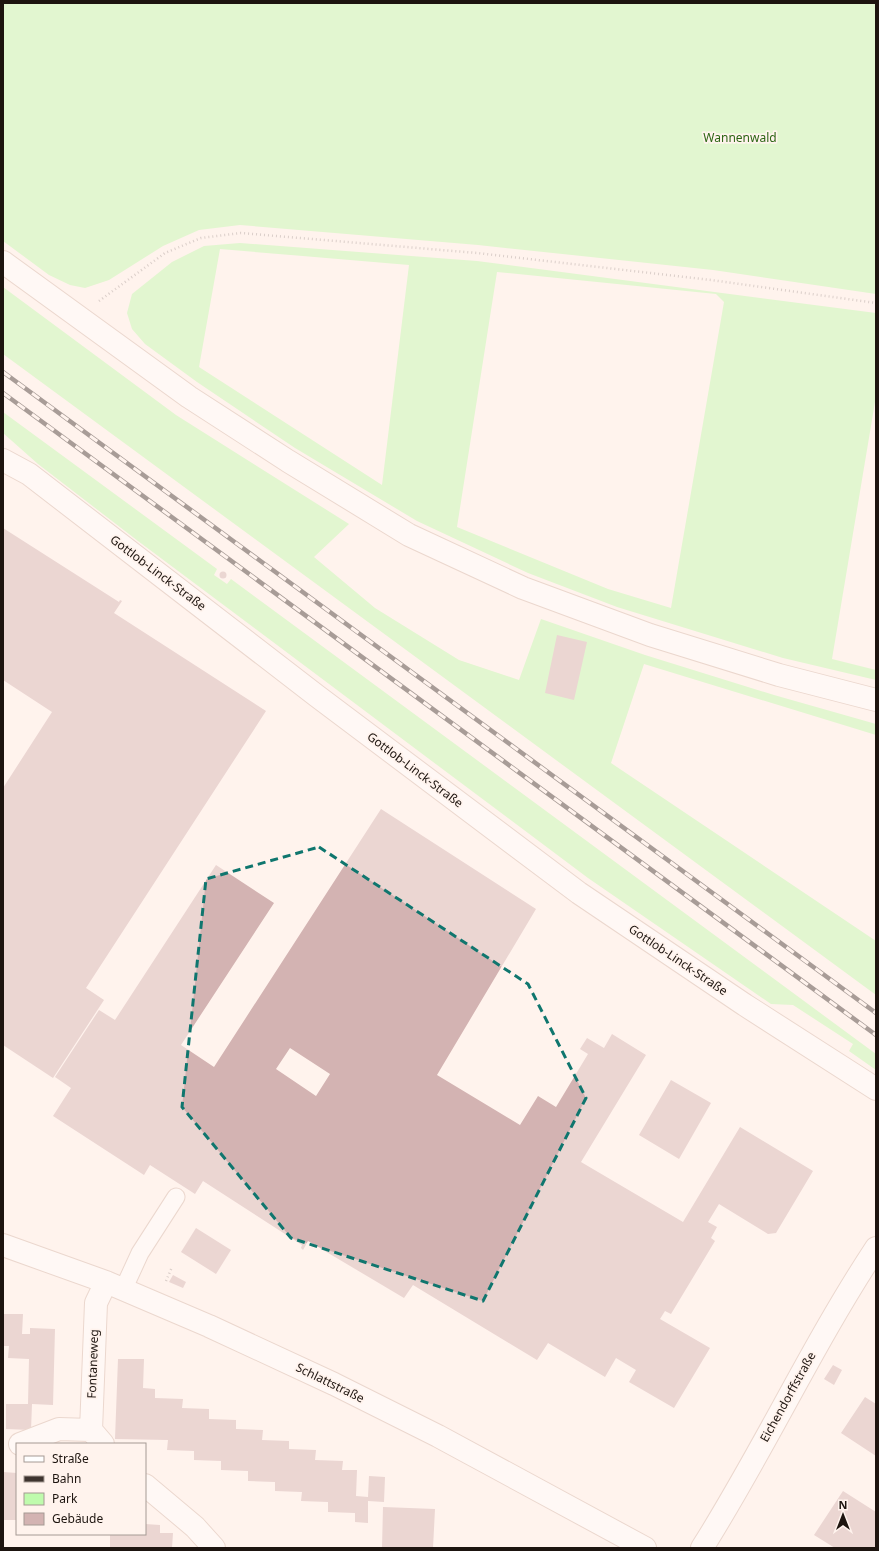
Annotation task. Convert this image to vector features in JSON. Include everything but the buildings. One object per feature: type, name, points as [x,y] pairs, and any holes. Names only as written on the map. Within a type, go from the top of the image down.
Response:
[{"type":"street","points":[[3,262],[189,397],[288,461],[409,535],[523,588],[650,636],[779,675],[876,700]]},
{"type":"street","name":"Gottlob-Linck-Straße","points":[[3,460],[29,474],[324,701],[579,893],[745,1005],[876,1089]]},
{"type":"street","name":"Schlattstraße","points":[[3,1245],[115,1286],[209,1326],[334,1384],[417,1425],[645,1548]]},
{"type":"street","name":"Eichendorffstraße","points":[[702,1548],[726,1510],[807,1362],[857,1277],[876,1248]]},
{"type":"street","name":"Fontaneweg","points":[[97,1437],[96,1303],[115,1286]]},
{"type":"street","points":[[21,1443],[59,1430],[97,1437]]},
{"type":"street","points":[[3,1450],[16,1445]]},
{"type":"street","points":[[146,1486],[194,1527],[214,1548]]},
{"type":"lane","points":[[115,1286],[140,1253],[176,1197]]},
{"type":"path","points":[[77,317],[165,253],[201,238],[241,233],[477,253],[703,279],[876,304]]},
{"type":"highlighted area","points":[[319,847],[528,984],[586,1098],[483,1301],[291,1238],[182,1107],[206,879]]},
{"type":"green space","name":"Wannenwald","points":[[3,3],[876,3],[876,294],[713,270],[478,245],[240,225],[199,230],[163,246],[109,280],[85,288],[70,285],[49,275],[3,241]]},
{"type":"green space","points":[[240,243],[477,261],[876,313],[876,396],[832,659],[876,670],[876,680],[783,658],[617,607],[528,573],[417,521],[295,448],[197,382],[145,344],[132,329],[127,313],[132,294],[172,262],[204,246]],"holes":[[[220,249],[409,265],[382,485],[199,367]],[[497,272],[716,294],[724,302],[671,608],[608,589],[457,527]]]},
{"type":"green space","points":[[3,287],[176,415],[349,524],[314,557],[375,608],[459,660],[519,680],[541,619],[645,655],[774,695],[876,724],[876,735],[644,664],[611,763],[876,941],[876,995],[3,354]]},
{"type":"green space","points":[[3,412],[217,569],[214,575],[227,584],[231,579],[876,1054],[876,1070],[849,1051],[853,1044],[793,1005],[771,1004],[588,878],[138,541],[38,464],[3,433]]},
{"type":"railway","points":[[3,372],[876,1013]]},
{"type":"railway","points":[[3,393],[876,1035]]}]
